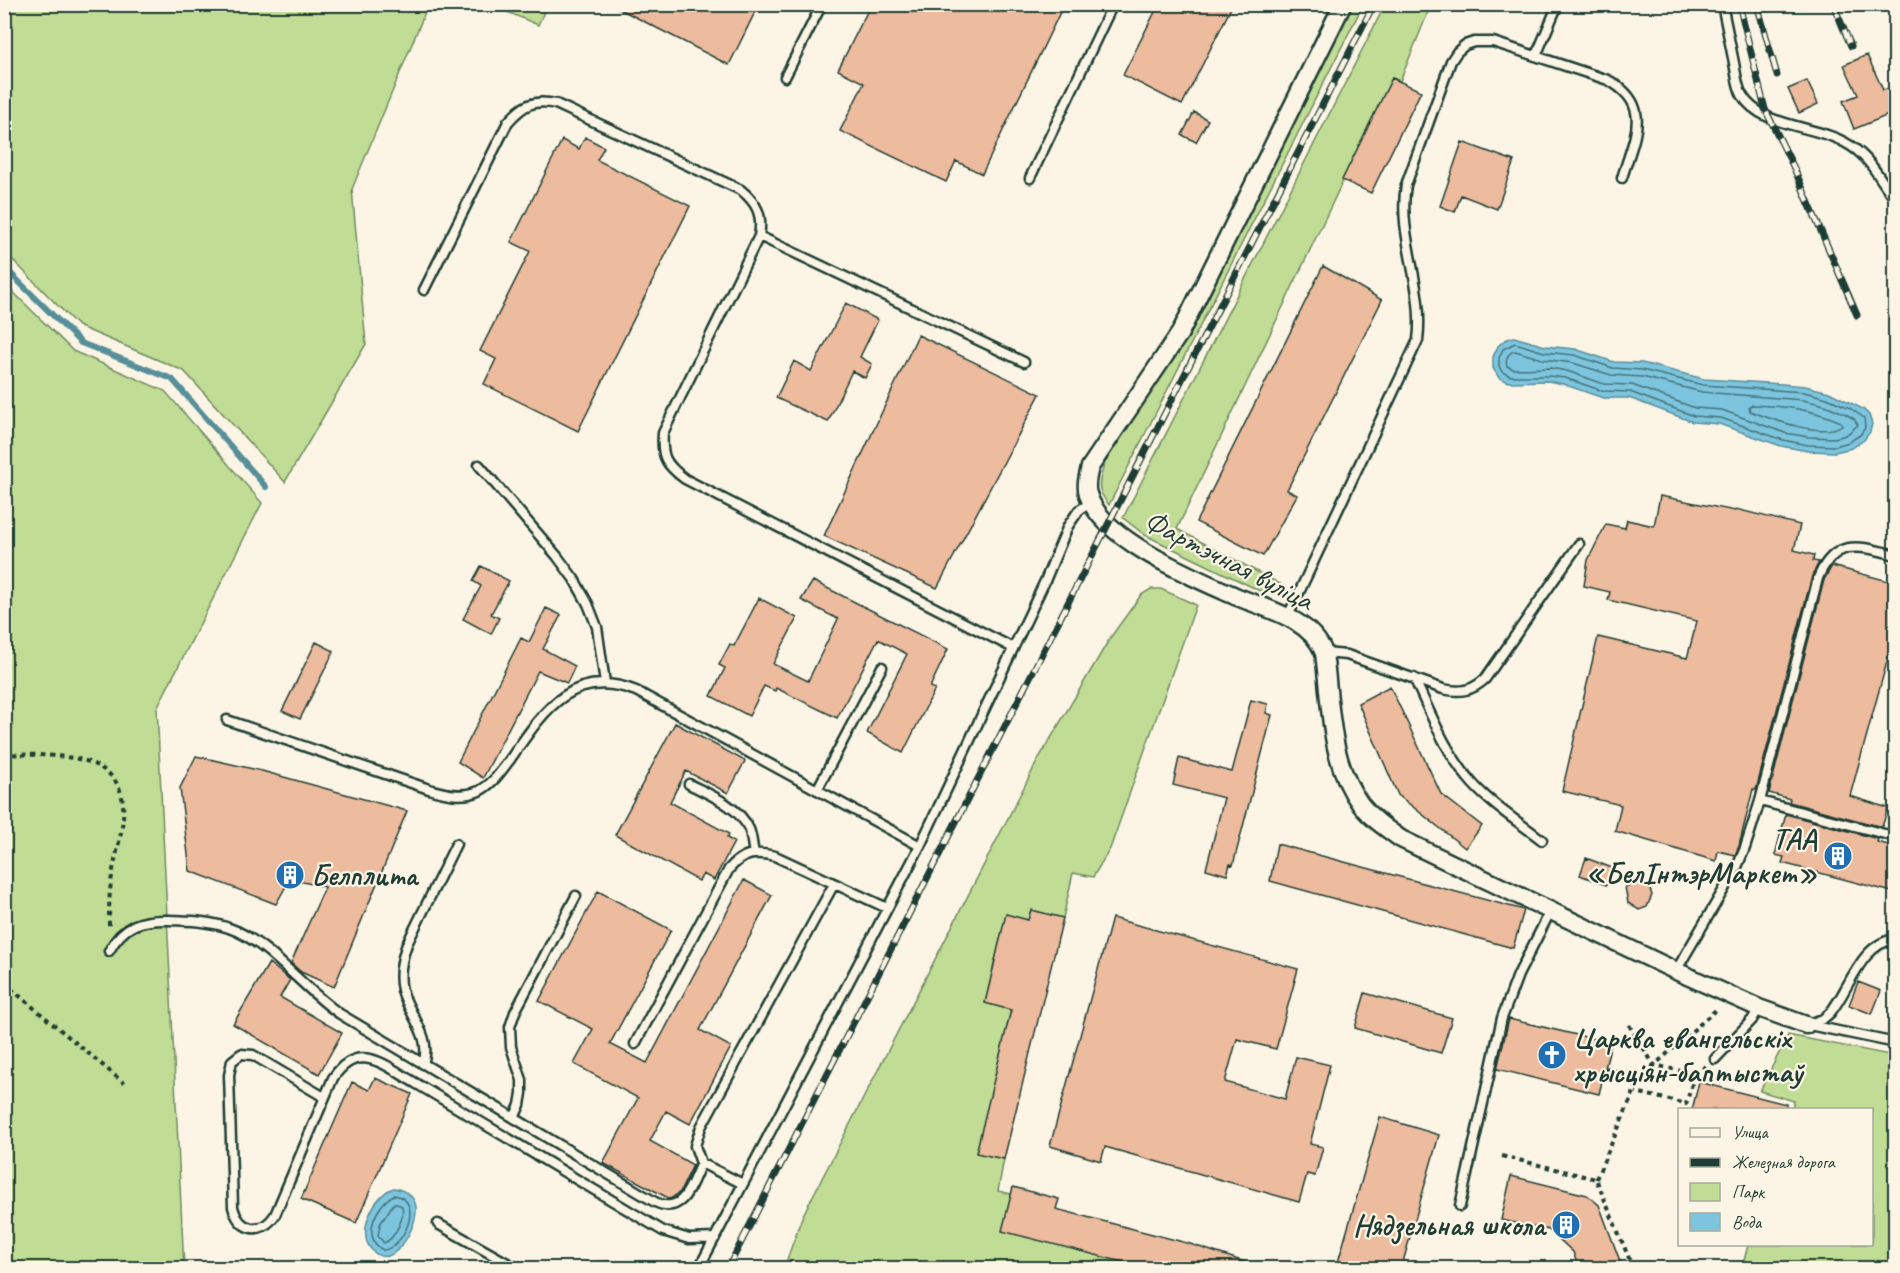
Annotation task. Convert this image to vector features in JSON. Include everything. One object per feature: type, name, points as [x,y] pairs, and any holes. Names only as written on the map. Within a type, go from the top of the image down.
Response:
[{"type":"street","points":[[1091,503],[1087,492],[1090,467],[1180,333],[1343,4]]},
{"type":"street","name":"Фартэчная вуліца","points":[[1091,503],[1108,525],[1137,547],[1227,592],[1287,618],[1312,633],[1320,642],[1324,653],[1337,758],[1348,784],[1362,807],[1380,824],[1401,839],[1551,909],[1676,971],[1760,1008],[1806,1025]]},
{"type":"lane","points":[[785,77],[822,4]]},
{"type":"lane","points":[[1030,178],[1113,4]]},
{"type":"lane","points":[[1536,56],[1558,4]]},
{"type":"lane","points":[[1722,4],[1738,81],[1742,94],[1750,104],[1769,118],[1826,134],[1845,142],[1863,155],[1876,169],[1896,200]]},
{"type":"lane","points":[[1287,618],[1418,340],[1419,302],[1403,199],[1451,61],[1457,52],[1465,45],[1483,41],[1536,56],[1620,86],[1629,95],[1638,115],[1638,125],[1622,178]]},
{"type":"lane","points":[[424,290],[508,122],[517,111],[529,104],[542,101],[556,104],[741,190],[753,200],[759,211],[761,224],[759,236],[663,433],[662,446],[665,459],[672,470],[685,479],[1013,648]]},
{"type":"lane","points":[[759,236],[1024,362]]},
{"type":"lane","points":[[479,465],[574,579],[588,604],[597,627],[605,683]]},
{"type":"lane","points":[[699,1269],[920,846],[1045,581],[1068,526],[1079,510],[1091,503]]},
{"type":"lane","points":[[1324,653],[1347,655],[1453,691],[1470,690],[1485,680],[1580,543]]},
{"type":"lane","points":[[1676,971],[1737,867],[1745,848],[1760,801],[1822,567],[1829,557],[1840,549],[1852,546],[1896,555]]},
{"type":"lane","points":[[817,790],[882,667]]},
{"type":"lane","points":[[1414,678],[1461,770],[1488,799],[1542,840]]},
{"type":"lane","points":[[227,720],[429,789],[447,794],[464,794],[479,791],[501,772],[539,718],[554,702],[571,691],[588,685],[605,683],[636,691],[920,846]]},
{"type":"lane","points":[[689,784],[728,805],[736,812],[749,829],[754,853]]},
{"type":"lane","points":[[1760,801],[1896,837]]},
{"type":"lane","points":[[423,1064],[427,1050],[425,1040],[402,989],[400,974],[402,958],[456,844]]},
{"type":"lane","points":[[635,1044],[729,869],[745,855],[754,853],[775,856],[887,908]]},
{"type":"lane","points":[[109,951],[114,941],[131,926],[152,920],[192,922],[227,927],[240,932],[260,945],[314,995],[340,1014],[663,1205],[670,1206],[678,1204],[683,1198],[701,1163],[696,1146],[702,1127],[834,884]]},
{"type":"lane","points":[[514,1118],[520,1105],[522,1080],[511,1047],[510,1027],[576,896]]},
{"type":"lane","points":[[1460,1206],[1502,1018],[1518,975],[1551,909]]},
{"type":"lane","points":[[1806,1025],[1823,1019],[1830,1013],[1869,953],[1878,944],[1896,939]]},
{"type":"lane","points":[[1715,1059],[1752,1020],[1760,1008]]},
{"type":"lane","points":[[1806,1025],[1896,1042]]},
{"type":"lane","points":[[324,1097],[253,1055],[241,1054],[232,1061],[229,1075],[233,1207],[235,1215],[246,1227],[262,1228],[275,1215],[324,1097],[339,1068],[357,1057],[367,1057],[417,1084],[663,1231],[689,1239],[715,1238]]},
{"type":"lane","points":[[701,1163],[743,1184]]},
{"type":"lane","points":[[438,1224],[516,1269]]},
{"type":"lane","points":[[590,1269],[608,1267],[625,1269]]},
{"type":"path","points":[[4,754],[90,762],[106,771],[119,785],[124,802],[112,876],[109,951]]},
{"type":"path","points":[[4,983],[124,1083]]},
{"type":"path","points":[[1633,1269],[1596,1179],[1640,1078],[1724,1002],[1729,994]]},
{"type":"path","points":[[1629,1025],[1654,1065],[1695,1074],[1686,1104],[1635,1092]]},
{"type":"path","points":[[1605,1068],[1640,1078]]},
{"type":"path","points":[[1502,1156],[1596,1179]]},
{"type":"green space","points":[[4,5],[428,5],[352,189],[366,344],[285,482],[184,371],[78,326],[5,252]]},
{"type":"green space","points":[[491,5],[547,5],[538,25]]},
{"type":"green space","points":[[1352,5],[1363,5],[1109,505],[1100,489],[1105,462],[1215,277]]},
{"type":"green space","points":[[1385,5],[1431,5],[1400,81],[1392,78],[1177,529],[1280,584],[1273,590],[1260,591],[1145,535],[1123,518]]},
{"type":"green space","points":[[4,283],[73,351],[165,391],[262,503],[157,708],[184,1268],[5,1268]]},
{"type":"green space","points":[[1151,589],[1161,589],[1196,605],[1110,849],[1093,877],[1073,873],[1063,918],[1031,910],[1028,920],[1006,915],[985,1003],[1011,1010],[977,1153],[1004,1159],[998,1191],[1011,1194],[1129,1263],[1128,1268],[784,1268],[802,1217],[1039,758],[1110,638],[1141,595]]},
{"type":"green space","points":[[1788,1035],[1895,1056],[1895,1268],[1742,1268],[1748,1246],[1873,1246],[1873,1108],[1792,1108],[1794,1101],[1760,1091]]},
{"type":"water","points":[[1514,337],[1545,346],[1575,349],[1614,362],[1642,363],[1704,379],[1805,386],[1829,392],[1863,409],[1869,415],[1872,424],[1870,432],[1864,440],[1852,448],[1835,452],[1808,451],[1781,446],[1719,424],[1693,422],[1629,398],[1603,398],[1548,381],[1509,382],[1499,378],[1493,368],[1493,357],[1498,346]]},
{"type":"water","points":[[394,1188],[410,1195],[414,1200],[415,1219],[402,1245],[393,1254],[382,1256],[371,1249],[367,1242],[367,1224],[374,1205],[380,1197]]},
{"type":"building","points":[[610,4],[759,4],[729,65]]},
{"type":"building","points":[[871,4],[1064,4],[982,174],[956,161],[946,182],[840,131],[864,83],[838,70]]},
{"type":"building","points":[[1159,4],[1233,4],[1182,105],[1123,75]]},
{"type":"building","points":[[1867,55],[1883,90],[1896,86],[1896,112],[1854,129],[1843,101],[1858,95],[1844,65]]},
{"type":"building","points":[[1392,78],[1421,91],[1371,193],[1342,180]]},
{"type":"building","points":[[1807,81],[1818,104],[1799,113],[1788,89]]},
{"type":"building","points":[[1194,112],[1208,120],[1196,142],[1182,135]]},
{"type":"building","points":[[585,137],[604,147],[597,160],[690,206],[578,431],[484,384],[496,359],[480,351],[530,251],[511,242],[562,140],[579,149]]},
{"type":"building","points":[[1462,142],[1514,161],[1497,209],[1461,195],[1455,212],[1440,206]]},
{"type":"building","points":[[1323,266],[1382,300],[1287,490],[1297,495],[1263,556],[1196,522]]},
{"type":"building","points":[[846,303],[878,320],[860,357],[872,364],[865,378],[852,371],[828,422],[776,398],[794,361],[811,371]]},
{"type":"building","points":[[918,335],[1040,394],[937,588],[824,536]]},
{"type":"building","points":[[1660,496],[1735,511],[1736,509],[1800,525],[1794,550],[1814,555],[1813,561],[1819,562],[1812,576],[1739,846],[1735,855],[1718,851],[1716,861],[1615,831],[1621,805],[1562,791],[1598,637],[1687,658],[1697,621],[1608,600],[1610,592],[1584,586],[1588,560],[1606,524],[1625,528],[1627,520],[1654,526]]},
{"type":"building","points":[[481,566],[509,581],[491,614],[499,618],[491,634],[463,619],[481,586],[473,581]]},
{"type":"building","points":[[1832,566],[1896,583],[1896,629],[1850,796],[1888,808],[1882,827],[1789,802],[1790,799],[1769,793],[1824,580]]},
{"type":"building","points":[[813,581],[948,649],[930,687],[935,689],[903,753],[867,733],[907,654],[878,639],[837,718],[776,688],[775,691],[764,686],[749,716],[711,696],[725,668],[719,665],[730,644],[734,646],[759,598],[797,618],[773,664],[808,681],[838,619],[801,600]]},
{"type":"building","points":[[546,608],[561,615],[543,649],[575,666],[567,683],[538,671],[483,778],[458,762],[521,638],[529,642]]},
{"type":"building","points":[[316,642],[334,651],[300,719],[282,711]]},
{"type":"building","points":[[1390,686],[1441,794],[1482,826],[1465,848],[1398,795],[1358,703]]},
{"type":"building","points":[[1251,700],[1268,704],[1266,713],[1272,715],[1233,865],[1230,864],[1227,875],[1206,869],[1224,798],[1173,785],[1179,758],[1232,772]]},
{"type":"building","points":[[675,723],[745,761],[728,793],[686,771],[670,802],[729,834],[727,838],[734,842],[714,880],[703,874],[699,881],[615,835]]},
{"type":"building","name":"Белплита","points":[[196,756],[262,771],[407,811],[334,987],[301,972],[291,963],[325,887],[290,879],[276,904],[190,871],[180,788]]},
{"type":"building","name":"ТАА «БелІнтэрМаркет»","points":[[1786,814],[1878,839],[1877,842],[1896,847],[1896,893],[1782,863],[1784,857],[1775,855]]},
{"type":"building","points":[[1277,844],[1524,910],[1513,948],[1270,881]]},
{"type":"building","points":[[1586,858],[1612,868],[1606,885],[1580,875]]},
{"type":"building","points":[[744,880],[772,895],[700,1030],[731,1047],[690,1124],[666,1111],[650,1141],[693,1165],[680,1192],[670,1199],[603,1163],[638,1098],[574,1064],[593,1029],[539,1001],[598,891],[671,930],[610,1044],[647,1063]]},
{"type":"building","points":[[1637,883],[1649,887],[1652,895],[1647,907],[1639,910],[1628,903],[1625,887]]},
{"type":"building","points":[[1031,910],[1063,918],[1004,1159],[976,1153],[1011,1010],[985,1003],[1006,914],[1028,920]]},
{"type":"building","points":[[1112,918],[1298,969],[1276,1049],[1237,1039],[1225,1082],[1285,1099],[1296,1057],[1330,1065],[1310,1144],[1323,1147],[1315,1176],[1307,1174],[1299,1202],[1105,1147],[1101,1161],[1050,1146]]},
{"type":"building","points":[[269,963],[290,980],[280,997],[342,1033],[319,1074],[233,1024]]},
{"type":"building","points":[[1858,982],[1881,991],[1872,1014],[1849,1005]]},
{"type":"building","points":[[1365,993],[1452,1018],[1441,1053],[1355,1028]]},
{"type":"building","name":"Царква евангельскіх хрысціян-баптыстаў","points":[[1509,1019],[1611,1043],[1599,1094],[1497,1069]]},
{"type":"building","points":[[375,1078],[412,1094],[356,1223],[301,1199],[352,1082],[369,1090]]},
{"type":"building","points":[[1699,1082],[1786,1104],[1786,1108],[1692,1108]]},
{"type":"building","points":[[1380,1117],[1439,1135],[1401,1269],[1336,1269]]},
{"type":"building","name":"Нядзельная школа","points":[[1511,1176],[1587,1195],[1599,1205],[1623,1269],[1579,1269],[1573,1252],[1549,1230],[1501,1220]]},
{"type":"building","points":[[1013,1187],[1059,1199],[1056,1209],[1187,1243],[1254,1265],[1253,1269],[1150,1269],[1002,1231]]},
{"type":"waterway","points":[[4,267],[81,343],[172,379],[266,487]]},
{"type":"railway","points":[[728,1268],[1374,4]]},
{"type":"railway","points":[[1739,4],[1765,109],[1793,166],[1857,315]]},
{"type":"railway","points":[[1757,4],[1777,75]]},
{"type":"railway","points":[[1833,4],[1851,46]]},
{"type":"place","name":"ТАА «БелІнтэрМаркет»","points":[[1838,856]]},
{"type":"place","name":"Белплита","points":[[290,875]]},
{"type":"place","name":"Царква евангельскіх хрысціян-баптыстаў","points":[[1552,1055]]},
{"type":"place","name":"Нядзельная школа","points":[[1566,1225]]}]
